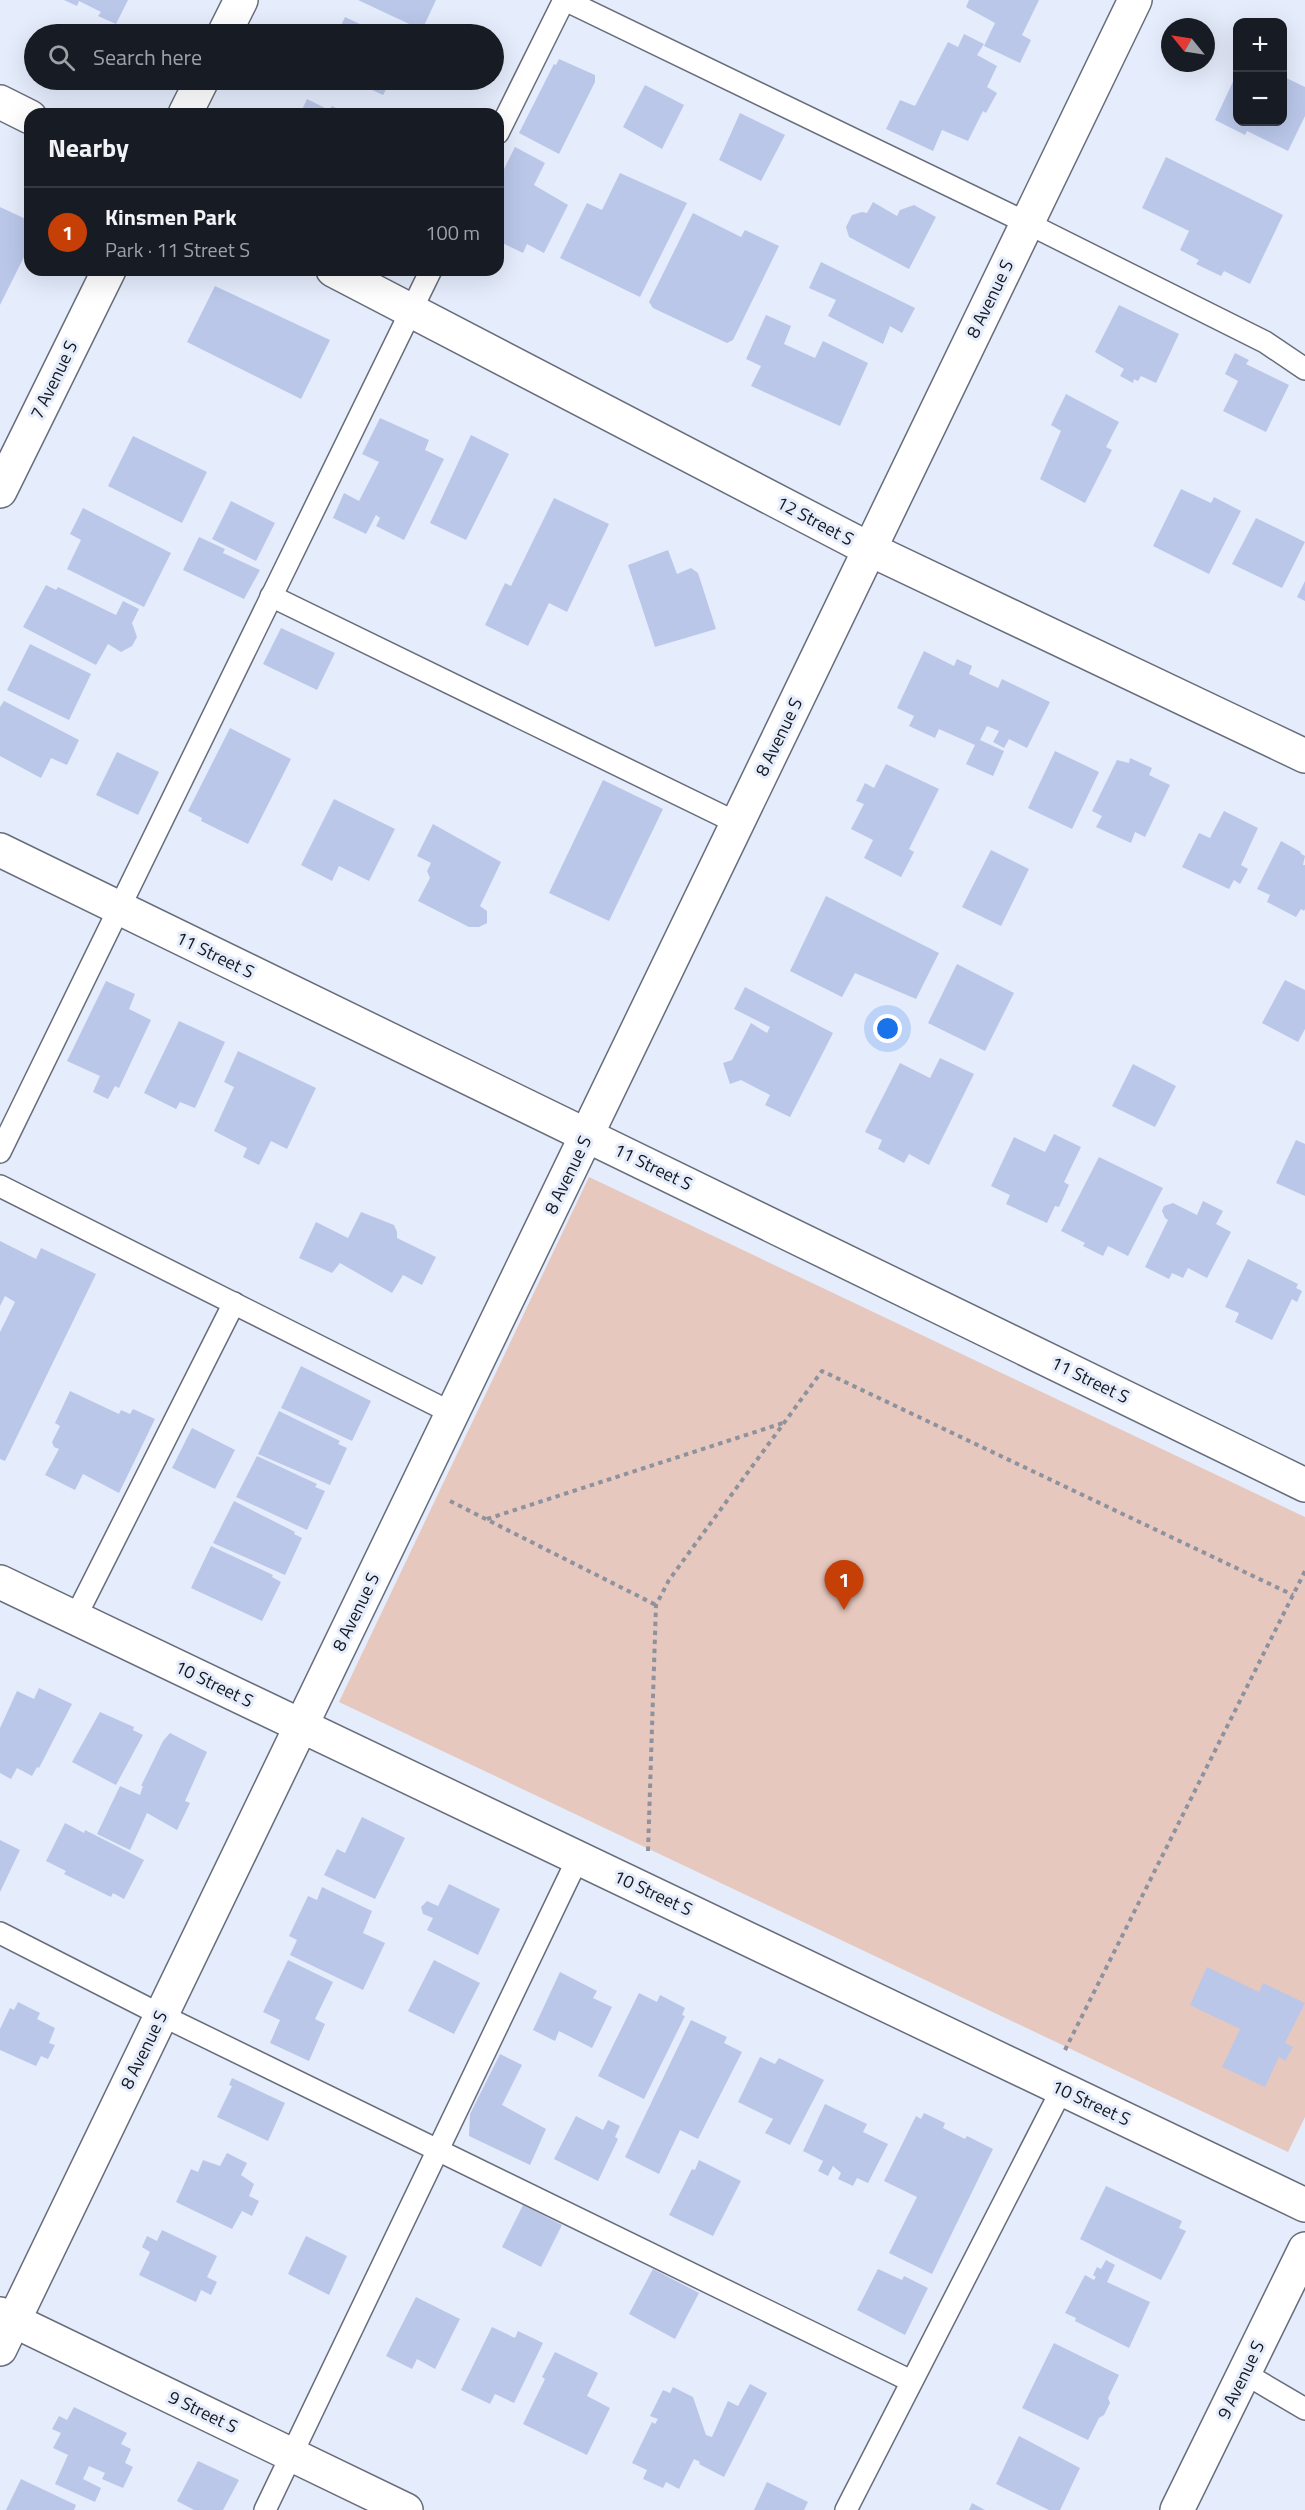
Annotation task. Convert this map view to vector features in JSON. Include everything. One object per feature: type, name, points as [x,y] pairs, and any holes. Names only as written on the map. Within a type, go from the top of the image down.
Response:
[{"type":"street","points":[[229,24],[241,0]]},
{"type":"street","name":"8 Avenue S","points":[[5,2328],[161,2015],[1135,0]]},
{"type":"street","points":[[188,108],[197,90]]},
{"type":"street","points":[[0,102],[24,114]]},
{"type":"street","name":"7 Avenue S","points":[[0,491],[8,453],[106,276]]},
{"type":"street","name":"12 Street S","points":[[344,276],[869,549],[1305,756]]},
{"type":"street","name":"11 Street S","points":[[0,850],[1305,1485]]},
{"type":"street","name":"10 Street S","points":[[0,1582],[1305,2205]]},
{"type":"street","name":"9 Avenue S","points":[[1177,2510],[1305,2249]]},
{"type":"street","name":"9 Street S","points":[[5,2328],[292,2455],[406,2510]]},
{"type":"lane","points":[[504,122],[564,0],[1027,223],[1265,342],[1305,369]]},
{"type":"lane","points":[[0,1152],[428,276]]},
{"type":"lane","points":[[271,597],[737,823]]},
{"type":"lane","points":[[0,1186],[452,1413]]},
{"type":"lane","points":[[75,1618],[234,1303]]},
{"type":"lane","points":[[265,2510],[578,1858]]},
{"type":"lane","points":[[0,1933],[161,2015],[911,2381]]},
{"type":"lane","points":[[846,2510],[1055,2086]]},
{"type":"lane","points":[[1244,2373],[1305,2409]]},
{"type":"path","points":[[647,1890],[656,1605],[669,1580],[822,1371],[1293,1595]]},
{"type":"path","points":[[487,1519],[784,1422]]},
{"type":"path","points":[[418,1484],[656,1605]]},
{"type":"path","points":[[1055,2086],[1305,1571]]},
{"type":"shaded area","points":[[589,1177],[1305,1517],[1305,2117],[1288,2152],[339,1702]]},
{"type":"building","points":[[64,0],[128,0],[116,24],[98,16],[101,12],[79,1],[77,6]]},
{"type":"building","points":[[358,0],[436,0],[425,24],[409,24]]},
{"type":"building","points":[[969,0],[1039,0],[1022,35],[1031,40],[1020,63],[984,46],[995,23],[966,7]]},
{"type":"building","points":[[345,17],[360,24],[342,24]]},
{"type":"building","points":[[964,34],[984,44],[977,55],[997,66],[987,87],[997,93],[986,113],[983,111],[968,141],[942,130],[933,151],[886,129],[900,100],[915,106],[948,42],[958,47]]},
{"type":"building","points":[[559,59],[595,75],[595,82],[559,154],[519,133],[554,64],[556,65]]},
{"type":"building","points":[[1287,78],[1305,87],[1305,116],[1288,151],[1247,131],[1245,135],[1215,120],[1233,82],[1233,126],[1287,126]]},
{"type":"building","points":[[645,85],[684,105],[662,149],[623,127]]},
{"type":"building","points":[[372,90],[386,90],[383,95]]},
{"type":"building","points":[[307,99],[325,108],[303,108]]},
{"type":"building","points":[[740,113],[785,135],[761,181],[719,160]]},
{"type":"building","points":[[515,147],[545,163],[534,185],[568,205],[544,253],[527,244],[523,253],[504,244],[504,169]]},
{"type":"building","points":[[1166,157],[1283,215],[1250,284],[1224,271],[1221,276],[1196,264],[1199,260],[1180,250],[1189,231],[1142,208]]},
{"type":"building","points":[[620,173],[687,203],[640,297],[560,258],[587,203],[602,210]]},
{"type":"building","points":[[873,202],[897,216],[900,210],[914,205],[936,217],[909,269],[849,237],[846,227],[852,215],[867,213]]},
{"type":"building","points":[[0,207],[24,218],[24,257],[0,305]]},
{"type":"building","points":[[693,213],[741,237],[745,230],[779,246],[733,340],[727,343],[653,308],[649,302]]},
{"type":"building","points":[[821,262],[915,308],[902,333],[890,326],[883,344],[828,316],[836,300],[809,288]]},
{"type":"building","points":[[215,286],[330,340],[301,399],[187,342]]},
{"type":"building","points":[[1119,305],[1179,334],[1156,383],[1141,376],[1138,381],[1134,379],[1133,383],[1120,376],[1124,369],[1095,352]]},
{"type":"building","points":[[766,315],[791,326],[784,344],[815,358],[823,341],[868,363],[840,426],[751,386],[761,366],[746,359]]},
{"type":"building","points":[[1235,353],[1249,360],[1246,364],[1289,385],[1266,432],[1223,411],[1238,381],[1225,374]]},
{"type":"building","points":[[1066,394],[1119,422],[1106,447],[1112,450],[1085,503],[1040,479],[1061,431],[1051,425]]},
{"type":"building","points":[[380,418],[429,440],[425,450],[444,459],[404,540],[376,526],[380,518],[376,515],[366,534],[333,518],[344,493],[359,501],[379,462],[362,454]]},
{"type":"building","points":[[471,435],[509,454],[466,540],[430,523]]},
{"type":"building","points":[[133,436],[207,472],[182,523],[108,486]]},
{"type":"building","points":[[1181,489],[1211,503],[1214,497],[1241,511],[1209,574],[1153,546]]},
{"type":"building","points":[[554,498],[609,524],[567,612],[549,603],[528,646],[485,625],[505,583],[511,586]]},
{"type":"building","points":[[231,501],[275,523],[256,561],[212,539]]},
{"type":"building","points":[[83,508],[171,553],[144,607],[67,569],[81,540],[70,534]]},
{"type":"building","points":[[1256,518],[1305,542],[1282,588],[1232,564]]},
{"type":"building","points":[[199,537],[225,549],[223,553],[260,570],[244,599],[183,570]]},
{"type":"building","points":[[668,550],[677,574],[691,568],[698,573],[716,629],[655,647],[628,565]]},
{"type":"building","points":[[1305,581],[1305,601],[1297,597]]},
{"type":"building","points":[[46,585],[56,590],[58,587],[116,615],[123,601],[139,609],[132,623],[137,637],[132,646],[121,652],[108,644],[96,665],[23,627]]},
{"type":"building","points":[[281,628],[335,653],[317,690],[263,664]]},
{"type":"building","points":[[30,644],[91,674],[69,720],[7,690]]},
{"type":"building","points":[[924,651],[954,666],[957,659],[972,666],[969,674],[998,688],[1002,679],[1050,702],[1027,748],[1009,739],[1004,748],[993,742],[999,731],[987,726],[980,740],[1004,751],[993,776],[966,764],[975,745],[939,729],[935,738],[909,726],[914,716],[897,708]]},
{"type":"building","points":[[4,701],[79,740],[67,765],[51,758],[41,778],[0,756],[0,707]]},
{"type":"building","points":[[230,728],[291,759],[248,844],[201,821],[202,818],[188,811]]},
{"type":"building","points":[[1055,751],[1099,772],[1072,829],[1028,808]]},
{"type":"building","points":[[117,752],[159,772],[138,815],[96,795]]},
{"type":"building","points":[[1130,758],[1152,768],[1149,775],[1170,785],[1145,837],[1135,832],[1131,843],[1096,827],[1102,816],[1092,811],[1117,760],[1129,763]]},
{"type":"building","points":[[886,764],[939,789],[909,849],[914,852],[901,877],[864,858],[873,840],[851,829],[864,804],[856,801],[865,783],[874,788]]},
{"type":"building","points":[[603,780],[663,809],[609,921],[549,893]]},
{"type":"building","points":[[334,799],[395,829],[369,881],[339,866],[332,881],[301,865]]},
{"type":"building","points":[[1224,811],[1258,828],[1241,865],[1248,869],[1240,884],[1234,880],[1229,889],[1182,867],[1199,833],[1210,838]]},
{"type":"building","points":[[433,824],[501,862],[480,906],[487,911],[487,923],[479,927],[469,927],[418,901],[430,878],[427,871],[431,863],[417,856]]},
{"type":"building","points":[[1281,841],[1305,856],[1303,865],[1305,865],[1305,909],[1304,911],[1301,909],[1296,917],[1267,902],[1270,895],[1257,889]]},
{"type":"building","points":[[991,850],[1029,869],[1001,926],[962,907]]},
{"type":"building","points":[[826,896],[939,953],[916,999],[855,973],[842,997],[790,971]]},
{"type":"building","points":[[957,964],[1014,993],[985,1051],[928,1023]]},
{"type":"building","points":[[1285,980],[1305,990],[1305,1029],[1298,1042],[1262,1023]]},
{"type":"building","points":[[106,981],[135,994],[129,1009],[151,1020],[119,1088],[115,1086],[108,1099],[93,1092],[100,1076],[67,1061]]},
{"type":"building","points":[[745,987],[833,1033],[790,1117],[765,1105],[770,1095],[741,1080],[730,1084],[723,1063],[732,1060],[751,1023],[767,1033],[770,1027],[734,1009]]},
{"type":"building","points":[[179,1021],[225,1042],[195,1108],[180,1102],[176,1109],[144,1093]]},
{"type":"building","points":[[238,1051],[316,1088],[287,1149],[271,1141],[259,1165],[243,1157],[247,1148],[214,1131],[234,1087],[224,1082]]},
{"type":"building","points":[[940,1058],[974,1074],[929,1165],[909,1154],[904,1163],[878,1149],[882,1140],[865,1132],[900,1063],[930,1078]]},
{"type":"building","points":[[1133,1064],[1176,1086],[1155,1127],[1112,1106]]},
{"type":"building","points":[[1054,1134],[1081,1147],[1064,1182],[1069,1185],[1059,1207],[1055,1206],[1047,1223],[1006,1204],[1010,1195],[991,1186],[1014,1137],[1045,1152]]},
{"type":"building","points":[[1296,1140],[1305,1144],[1305,1196],[1276,1183]]},
{"type":"building","points":[[1099,1157],[1163,1188],[1128,1256],[1108,1246],[1103,1256],[1083,1246],[1085,1243],[1061,1231]]},
{"type":"building","points":[[1203,1201],[1223,1211],[1216,1224],[1231,1232],[1207,1278],[1188,1268],[1183,1278],[1172,1273],[1169,1279],[1145,1267],[1168,1220],[1162,1211],[1164,1206],[1173,1203],[1197,1215]]},
{"type":"building","points":[[361,1212],[394,1225],[397,1238],[436,1257],[422,1285],[403,1275],[392,1293],[340,1263],[332,1273],[299,1258],[316,1222],[348,1238]]},
{"type":"building","points":[[0,1241],[36,1259],[41,1248],[96,1274],[5,1461],[0,1459],[0,1332],[15,1302],[5,1296],[0,1306]]},
{"type":"building","points":[[1248,1259],[1298,1284],[1296,1288],[1302,1291],[1297,1302],[1292,1299],[1272,1340],[1235,1322],[1239,1313],[1225,1307]]},
{"type":"building","points":[[301,1366],[371,1401],[352,1441],[281,1408]]},
{"type":"building","points":[[70,1391],[119,1414],[121,1410],[130,1414],[133,1409],[155,1419],[119,1493],[83,1474],[75,1490],[45,1475],[59,1449],[54,1447],[52,1442],[60,1426],[55,1423]]},
{"type":"building","points":[[279,1411],[340,1441],[338,1444],[347,1448],[330,1485],[258,1454]]},
{"type":"building","points":[[192,1428],[235,1450],[215,1489],[172,1468]]},
{"type":"building","points":[[257,1456],[317,1484],[315,1487],[325,1491],[307,1530],[236,1497]]},
{"type":"building","points":[[234,1501],[295,1532],[294,1534],[302,1538],[285,1575],[213,1543]]},
{"type":"building","points":[[211,1546],[273,1575],[272,1577],[281,1582],[262,1621],[191,1588]]},
{"type":"building","points":[[39,1688],[72,1704],[39,1768],[37,1767],[32,1776],[17,1768],[11,1779],[0,1773],[0,1728],[17,1691],[34,1699]]},
{"type":"building","points":[[100,1712],[134,1727],[133,1730],[143,1735],[116,1785],[72,1762]]},
{"type":"building","points":[[170,1733],[207,1752],[185,1801],[190,1803],[177,1830],[147,1813],[130,1850],[97,1834],[120,1786],[140,1795],[143,1786],[141,1786],[163,1741]]},
{"type":"building","points":[[362,1817],[405,1838],[375,1899],[324,1875],[337,1849],[345,1853]]},
{"type":"building","points":[[65,1823],[84,1833],[85,1830],[144,1860],[124,1899],[113,1893],[111,1897],[64,1874],[66,1871],[46,1861]]},
{"type":"building","points":[[0,1840],[20,1850],[0,1892]]},
{"type":"building","points":[[449,1884],[500,1909],[478,1955],[427,1930],[433,1918],[423,1914],[421,1907],[427,1901],[438,1906]]},
{"type":"building","points":[[322,1887],[372,1911],[363,1933],[385,1943],[363,1990],[290,1955],[297,1940],[289,1936],[308,1896],[317,1900]]},
{"type":"building","points":[[288,1960],[333,1982],[315,2019],[325,2024],[309,2061],[270,2043],[280,2020],[263,2012]]},
{"type":"building","points":[[434,1960],[480,1983],[454,2034],[408,2011]]},
{"type":"building","points":[[1207,1967],[1259,1992],[1263,1983],[1305,2003],[1285,2043],[1293,2047],[1285,2061],[1279,2057],[1265,2087],[1222,2067],[1240,2029],[1190,2005]]},
{"type":"building","points":[[560,1972],[597,1991],[593,1998],[612,2007],[592,2048],[559,2031],[555,2041],[533,2030]]},
{"type":"building","points":[[639,1993],[657,2002],[660,1995],[685,2008],[682,2015],[685,2016],[644,2099],[598,2076]]},
{"type":"building","points":[[18,2002],[40,2013],[37,2019],[55,2028],[49,2043],[55,2045],[48,2059],[41,2056],[36,2066],[0,2050],[0,2029],[10,2008],[14,2010]]},
{"type":"building","points":[[691,2020],[727,2037],[724,2043],[742,2052],[698,2139],[680,2130],[659,2174],[625,2157]]},
{"type":"building","points":[[500,2054],[522,2065],[502,2105],[546,2129],[530,2165],[469,2136],[470,2114]]},
{"type":"building","points":[[760,2057],[775,2064],[779,2058],[824,2080],[790,2145],[765,2133],[773,2119],[738,2102]]},
{"type":"building","points":[[232,2078],[285,2103],[268,2141],[217,2117],[232,2086],[229,2085]]},
{"type":"building","points":[[825,2104],[867,2124],[863,2132],[888,2144],[868,2183],[857,2178],[853,2186],[838,2179],[841,2173],[833,2166],[828,2176],[818,2171],[823,2161],[803,2151]]},
{"type":"building","points":[[924,2113],[945,2123],[943,2128],[965,2139],[967,2136],[993,2149],[932,2274],[889,2253],[917,2197],[884,2181],[916,2116],[921,2119]]},
{"type":"building","points":[[576,2116],[603,2130],[608,2120],[620,2126],[615,2137],[618,2139],[598,2181],[554,2159]]},
{"type":"building","points":[[227,2153],[247,2163],[241,2175],[254,2184],[249,2196],[259,2201],[252,2216],[242,2211],[232,2229],[176,2202],[191,2169],[198,2172],[203,2160],[220,2166]]},
{"type":"building","points":[[699,2160],[741,2181],[713,2236],[669,2215],[692,2169],[695,2170]]},
{"type":"building","points":[[1106,2186],[1182,2221],[1179,2228],[1186,2231],[1161,2280],[1080,2239]]},
{"type":"building","points":[[523,2205],[562,2225],[541,2267],[502,2247]]},
{"type":"building","points":[[162,2230],[217,2256],[207,2277],[217,2282],[211,2295],[201,2290],[196,2302],[139,2275],[150,2252],[142,2247],[147,2236],[157,2241]]},
{"type":"building","points":[[306,2236],[347,2256],[329,2295],[288,2274]]},
{"type":"building","points":[[1106,2260],[1115,2265],[1107,2282],[1150,2302],[1129,2348],[1075,2321],[1076,2318],[1065,2313],[1085,2275],[1094,2280],[1096,2277],[1093,2275],[1097,2267],[1101,2269]]},
{"type":"building","points":[[653,2269],[699,2293],[675,2339],[629,2314]]},
{"type":"building","points":[[878,2269],[902,2280],[904,2276],[928,2288],[905,2335],[857,2310]]},
{"type":"building","points":[[416,2297],[460,2319],[435,2369],[417,2359],[412,2369],[386,2356]]},
{"type":"building","points":[[492,2327],[515,2338],[518,2331],[543,2343],[514,2403],[495,2394],[490,2404],[461,2390]]},
{"type":"building","points":[[1054,2343],[1119,2375],[1108,2398],[1110,2403],[1088,2440],[1022,2408]]},
{"type":"building","points":[[555,2352],[598,2373],[587,2396],[610,2408],[587,2455],[523,2424],[545,2379],[542,2377]]},
{"type":"building","points":[[750,2384],[767,2393],[724,2477],[694,2459],[679,2489],[666,2482],[663,2488],[643,2479],[647,2470],[632,2463],[652,2422],[655,2424],[658,2419],[650,2416],[663,2390],[670,2393],[673,2387],[693,2397],[706,2435],[712,2437],[728,2401],[738,2406]]},
{"type":"building","points":[[74,2407],[127,2433],[121,2444],[131,2449],[125,2463],[133,2467],[123,2488],[102,2479],[105,2473],[89,2466],[83,2479],[101,2488],[95,2502],[55,2484],[68,2455],[53,2448],[61,2433],[52,2429],[59,2416],[67,2420]]},
{"type":"building","points":[[1019,2436],[1080,2468],[1060,2510],[1049,2510],[996,2484]]},
{"type":"building","points":[[198,2461],[239,2480],[223,2510],[194,2510],[177,2501]]},
{"type":"building","points":[[21,2479],[76,2505],[74,2510],[6,2510]]},
{"type":"building","points":[[767,2482],[808,2502],[804,2510],[754,2510]]},
{"type":"building","points":[[972,2503],[985,2510],[969,2510]]},
{"type":"place","name":"Kinsmen Park","points":[[844,1610]]}]
